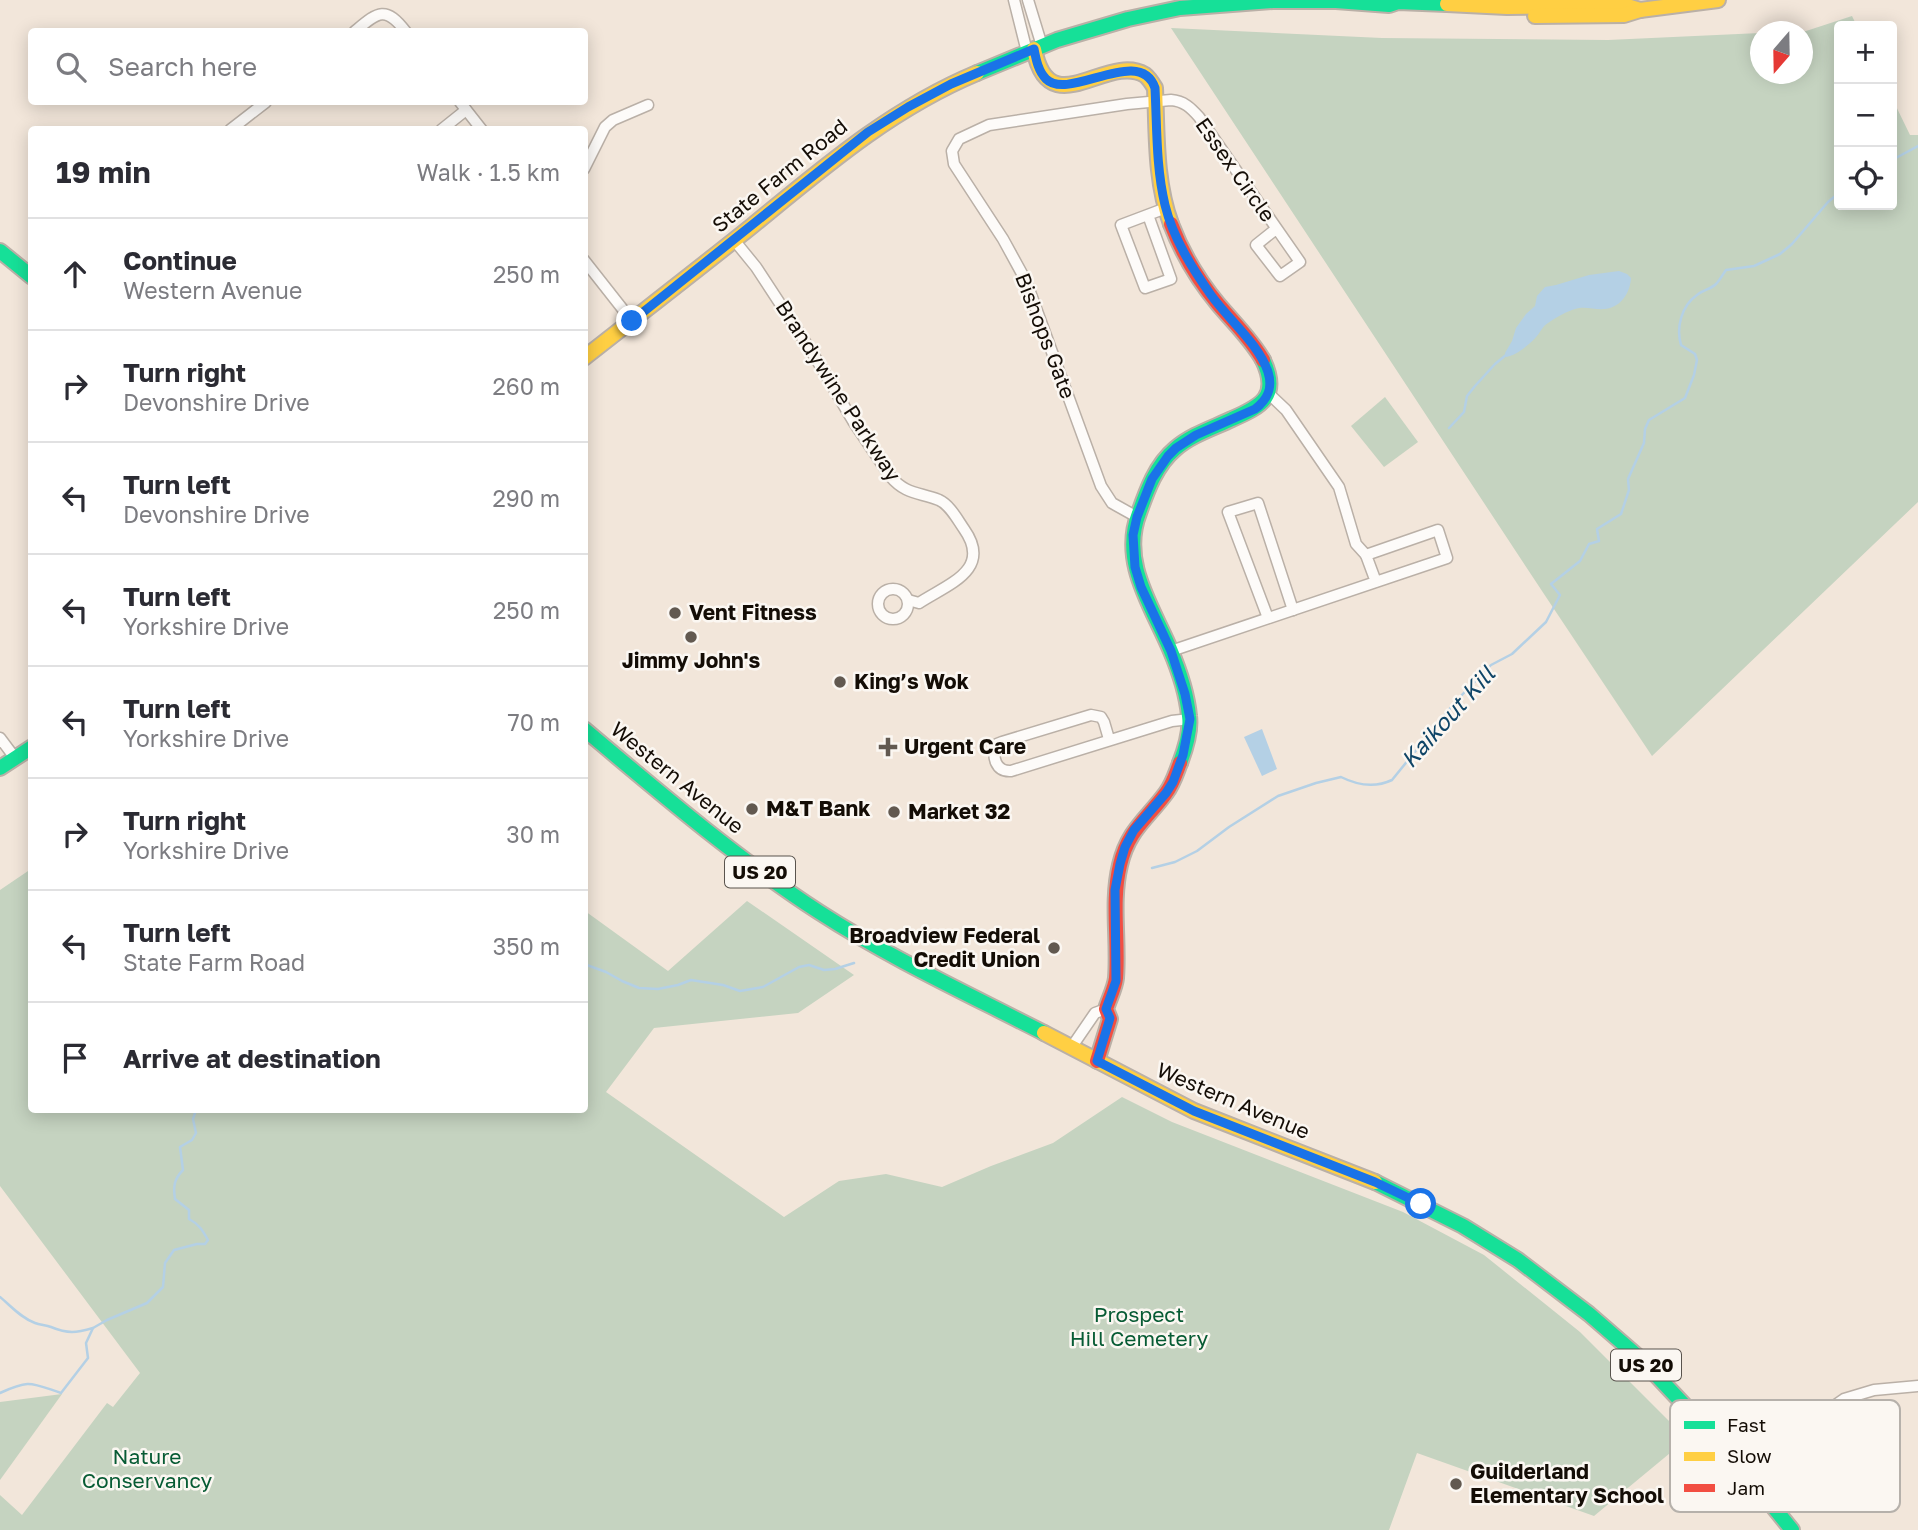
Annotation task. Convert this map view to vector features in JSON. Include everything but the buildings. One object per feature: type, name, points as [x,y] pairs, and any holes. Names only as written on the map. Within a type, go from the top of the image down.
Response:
[{"type":"main road","name":"State Farm Road","points":[[588,355],[868,132],[908,107],[951,84],[1034,49],[1128,19],[1179,4],[1198,3],[1375,2],[1401,11],[1513,16],[1624,15],[1640,10],[1718,0]]},
{"type":"main road","points":[[1034,49],[1041,72],[1051,83],[1065,85],[1106,74],[1135,72],[1143,74],[1153,83],[1162,189],[1166,208],[1181,247],[1217,304],[1257,352],[1270,376],[1269,394],[1263,403],[1196,435],[1168,456],[1152,479],[1137,517],[1133,535],[1135,567],[1141,587],[1171,651],[1190,719],[1183,755],[1173,782],[1134,830],[1120,864],[1115,890],[1116,981],[1106,1009],[1110,1018],[1097,1061]]},
{"type":"main road","points":[[0,251],[28,274]]},
{"type":"main road","name":"Western Avenue","points":[[588,732],[756,869],[820,913],[872,944],[1194,1111],[1375,1182],[1463,1226],[1518,1260],[1589,1314],[1642,1360],[1679,1400]]},
{"type":"main road","points":[[0,768],[28,750]]},
{"type":"main road","name":"Western Avenue","points":[[1777,1512],[1792,1530]]},
{"type":"street","points":[[1014,0],[1034,49]]},
{"type":"street","points":[[1028,0],[1033,10],[1034,49]]},
{"type":"street","points":[[359,28],[380,14],[393,17],[403,28]]},
{"type":"street","name":"Essex Circle","points":[[952,151],[959,139],[989,125],[1178,101],[1192,110],[1300,262],[1280,276],[1256,245],[1276,229]]},
{"type":"street","points":[[588,161],[605,127],[613,120],[648,104]]},
{"type":"street","points":[[235,126],[262,105]]},
{"type":"street","points":[[445,126],[463,106],[479,126]]},
{"type":"street","name":"Bishops Gate","points":[[952,151],[954,164],[1003,239],[1026,281],[1101,486],[1112,503],[1137,517]]},
{"type":"street","points":[[1147,215],[1171,279],[1145,288],[1121,225],[1147,215],[1166,208]]},
{"type":"street","name":"Brandywine Parkway","points":[[734,240],[756,267],[890,476],[908,491],[944,503],[973,543],[975,557],[967,571],[919,603],[908,600]]},
{"type":"street","points":[[588,265],[632,321]]},
{"type":"street","points":[[1269,394],[1286,411],[1339,487],[1356,544],[1366,555],[1376,582]]},
{"type":"street","points":[[1268,618],[1228,513],[1258,503],[1293,610]]},
{"type":"street","points":[[1171,651],[1447,558],[1438,530],[1366,555]]},
{"type":"street","points":[[1109,739],[1101,717],[1091,715],[997,744],[995,756],[997,766],[1012,771],[1109,739],[1171,721],[1190,719]]},
{"type":"street","points":[[0,738],[15,758]]},
{"type":"street","points":[[1071,1048],[1095,1013],[1106,1009]]},
{"type":"street","points":[[1843,1400],[1874,1390],[1918,1386]]},
{"type":"green space","points":[[1852,16],[1854,21],[1837,21]]},
{"type":"green space","points":[[1834,22],[1834,210],[1897,210],[1897,108],[1910,135],[1918,135],[1918,502],[1652,756],[1171,28],[1382,38],[1608,40],[1750,33],[1750,84],[1813,84],[1813,29]]},
{"type":"green space","points":[[1385,397],[1418,442],[1384,467],[1351,426]]},
{"type":"green space","name":"Prospect Hill Cemetery","points":[[28,871],[28,1113],[588,1113],[588,913],[668,971],[747,901],[854,975],[798,1013],[654,1028],[606,1092],[784,1217],[839,1181],[886,1174],[942,1187],[1053,1143],[1122,1097],[1172,1122],[1403,1212],[1484,1255],[1580,1332],[1670,1422],[1670,1453],[1594,1516],[1417,1453],[1389,1530],[0,1530],[0,1495],[22,1515],[107,1403],[113,1407],[140,1373],[0,1186],[0,890]]},
{"type":"green space","name":"Nature Conservancy","points":[[62,1394],[0,1480],[0,1402]]},
{"type":"water","points":[[1619,271],[1631,278],[1627,293],[1620,302],[1611,308],[1581,308],[1557,317],[1546,324],[1523,349],[1506,357],[1505,353],[1516,328],[1535,306],[1537,296],[1545,287],[1589,275]]},
{"type":"water","points":[[1262,729],[1277,769],[1262,776],[1244,737]]},
{"type":"waterway","name":"Kaikout Kill","points":[[1897,157],[1918,146]]},
{"type":"waterway","name":"Kaikout Kill","points":[[1152,868],[1175,862],[1197,851],[1278,796],[1341,777],[1366,784],[1392,780],[1456,701],[1491,665],[1512,654],[1546,622],[1560,595],[1551,584],[1580,561],[1589,544],[1599,541],[1597,529],[1621,514],[1629,490],[1628,479],[1644,443],[1649,420],[1685,398],[1694,375],[1697,360],[1695,354],[1681,345],[1680,338],[1681,318],[1687,305],[1699,293],[1716,284],[1726,270],[1754,266],[1780,254],[1834,197]]},
{"type":"waterway","points":[[1449,428],[1464,412],[1467,396],[1506,355]]},
{"type":"waterway","name":"Kaikout Kill","points":[[588,965],[639,988],[658,989],[691,980],[723,985],[740,991],[763,987],[799,967],[809,965],[824,970],[854,963]]},
{"type":"waterway","name":"Kaikout Kill","points":[[0,1393],[25,1384],[61,1393],[88,1358],[86,1343],[93,1328],[147,1303],[163,1287],[165,1263],[174,1250],[205,1244],[208,1240],[198,1225],[189,1219],[189,1210],[175,1199],[174,1195],[176,1180],[183,1170],[180,1147],[192,1140],[196,1133],[193,1119],[195,1113]]},
{"type":"waterway","points":[[0,1297],[21,1315],[37,1324],[67,1332],[93,1328]]},
{"type":"traffic: fast","points":[[977,73],[1057,40],[1128,19],[1180,8],[1273,1],[1447,4]]},
{"type":"traffic: fast","points":[[0,251],[28,274]]},
{"type":"traffic: fast","points":[[1180,763],[1189,727],[1186,699],[1173,657],[1141,583],[1133,549],[1134,531],[1149,487],[1168,455],[1202,432],[1252,409],[1265,398],[1270,383],[1263,360]]},
{"type":"traffic: fast","points":[[588,732],[728,847],[819,912],[901,960],[1044,1033]]},
{"type":"traffic: fast","points":[[0,768],[28,750]]},
{"type":"traffic: fast","points":[[1375,1182],[1463,1226],[1518,1260],[1589,1314],[1642,1360],[1680,1400]]},
{"type":"traffic: fast","points":[[1777,1512],[1792,1530]]},
{"type":"traffic: slow","points":[[1535,16],[1624,15],[1640,10],[1718,0]]},
{"type":"traffic: slow","points":[[1447,4],[1507,7],[1624,5],[1640,10]]},
{"type":"traffic: slow","points":[[1034,49],[1042,71],[1052,82],[1066,85],[1130,70],[1149,79],[1155,88],[1159,174],[1171,224]]},
{"type":"traffic: slow","points":[[588,355],[859,141],[916,104],[977,73]]},
{"type":"traffic: slow","points":[[1044,1033],[1194,1111],[1375,1182]]},
{"type":"traffic: jam","points":[[1171,224],[1204,286],[1263,360]]},
{"type":"traffic: jam","points":[[1097,1061],[1110,1019],[1106,1009],[1116,978],[1116,893],[1123,853],[1133,834],[1168,790],[1180,763]]},
{"type":"place","name":"Vent Fitness","points":[[675,613]]},
{"type":"place","name":"Jimmy John's","points":[[691,637]]},
{"type":"place","name":"King’s Wok","points":[[840,682]]},
{"type":"place","name":"Urgent Care","points":[[888,747]]},
{"type":"place","name":"M&T Bank","points":[[752,809]]},
{"type":"place","name":"Market 32","points":[[894,812]]},
{"type":"place","name":"Broadview Federal Credit Union","points":[[1054,948]]},
{"type":"place","name":"Guilderland Elementary School","points":[[1456,1484]]},
{"type":"route","points":[[632,321],[868,132],[951,84],[1034,49],[1045,79],[1057,85],[1126,72],[1143,74],[1149,78],[1155,88],[1162,189],[1166,208],[1181,247],[1217,304],[1265,364],[1270,376],[1270,386],[1269,394],[1255,409],[1196,435],[1176,448],[1152,479],[1137,517],[1133,535],[1135,567],[1141,587],[1171,651],[1190,719],[1183,755],[1173,782],[1134,830],[1120,864],[1115,890],[1116,981],[1106,1009],[1110,1018],[1097,1061],[1194,1111],[1375,1182],[1421,1204]]}]
